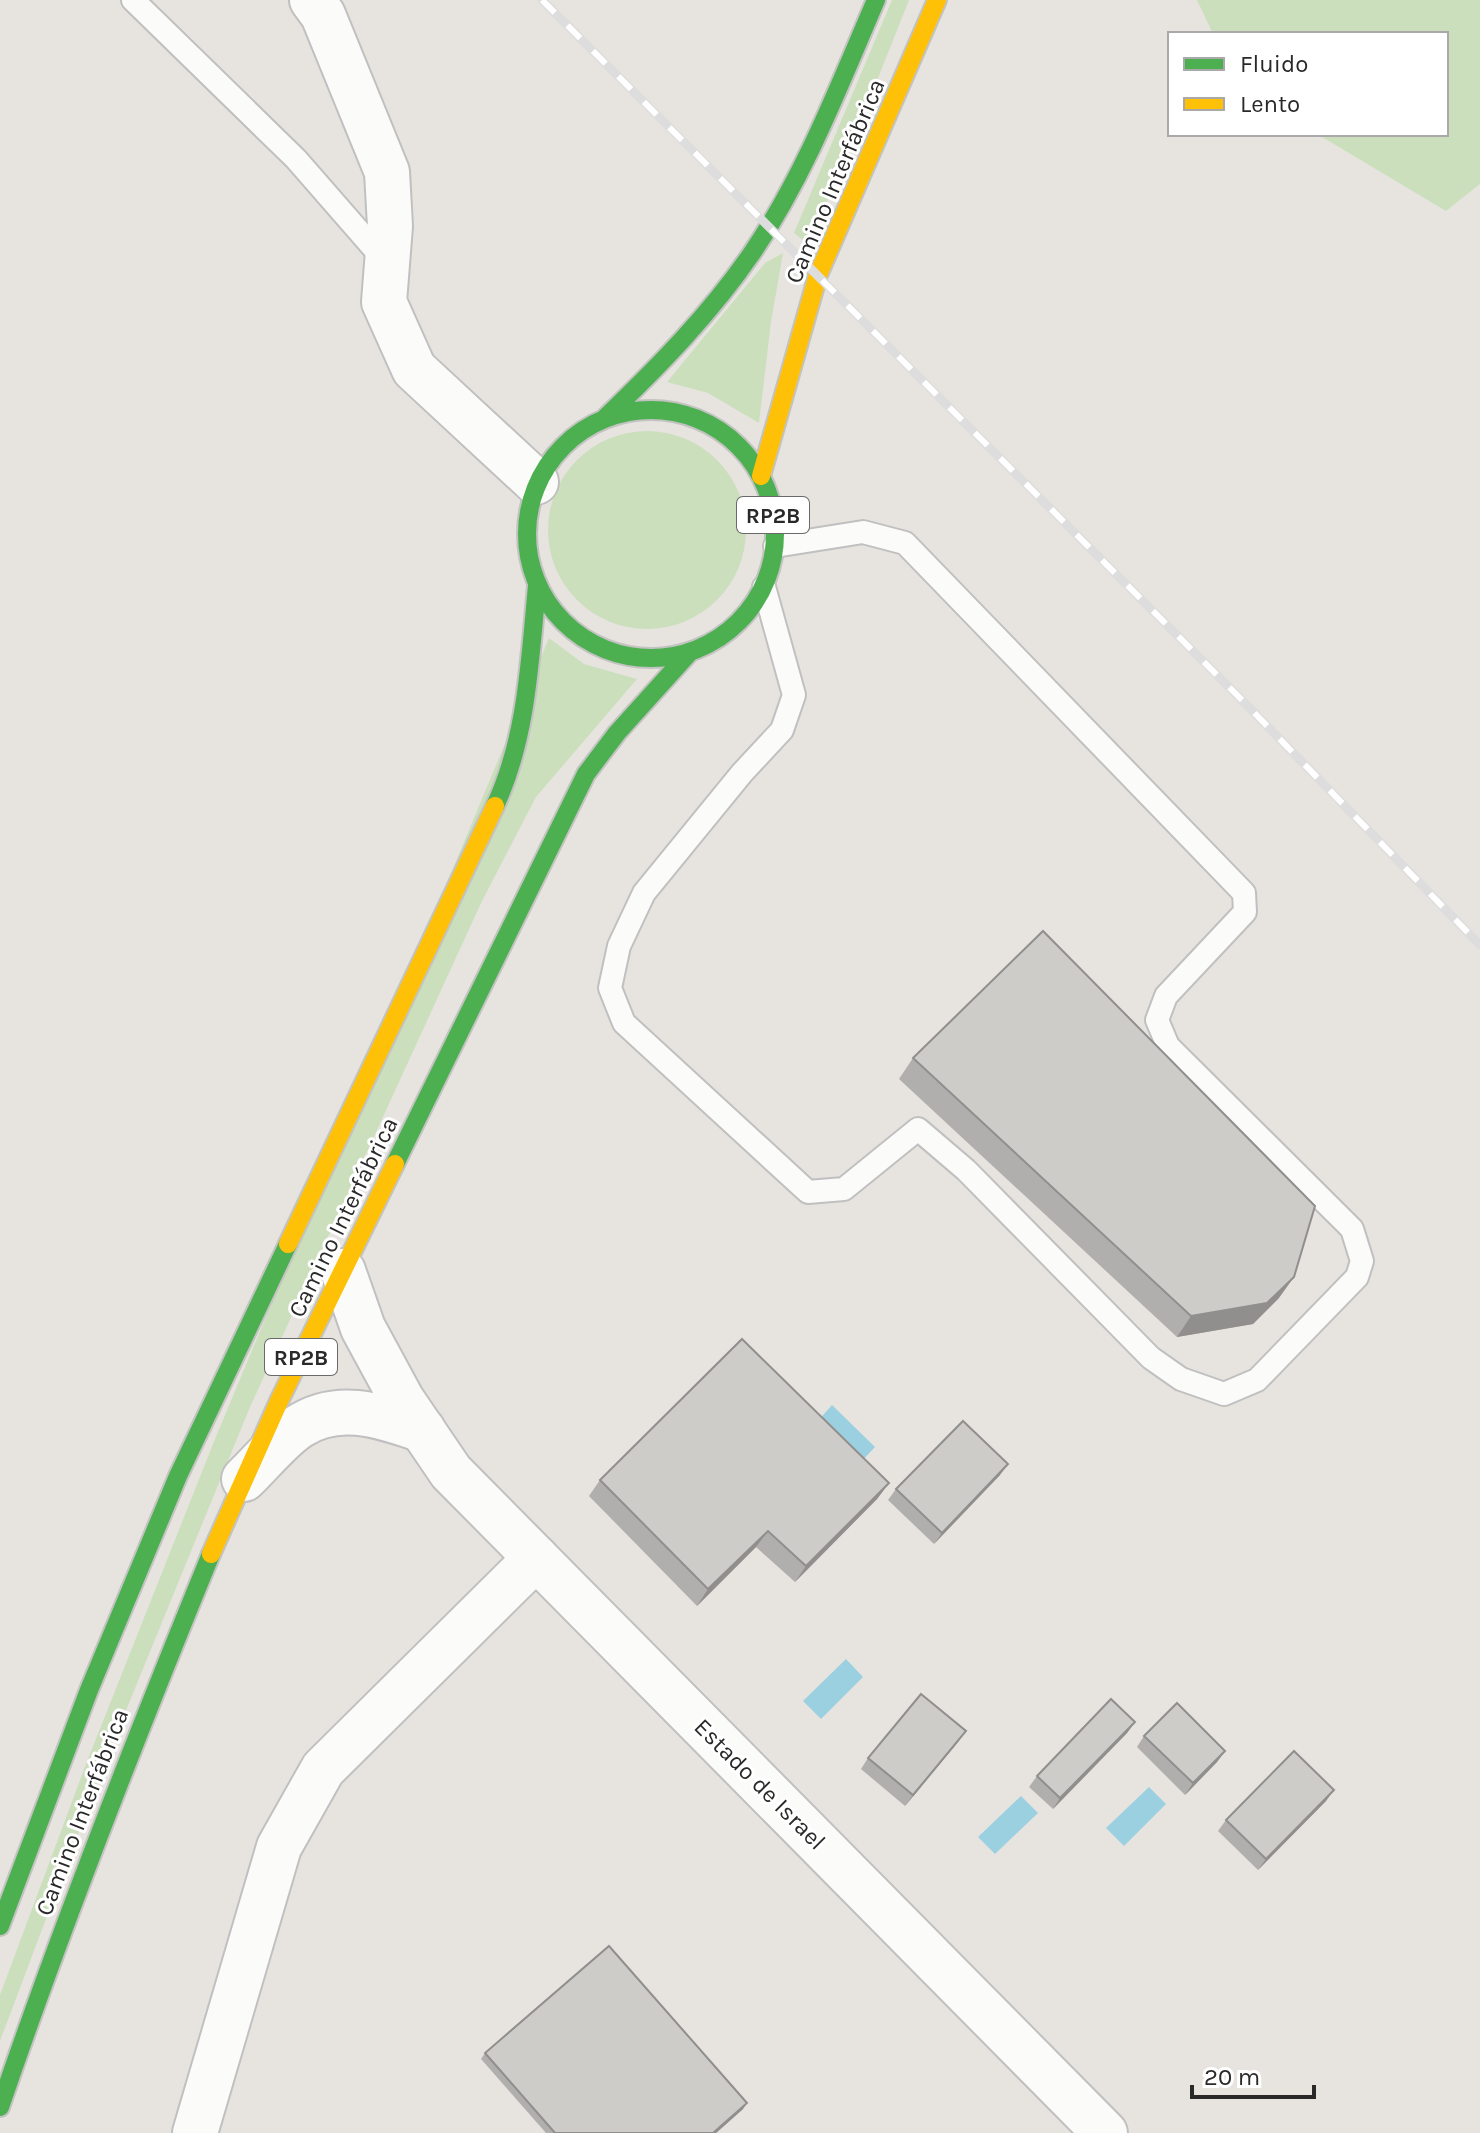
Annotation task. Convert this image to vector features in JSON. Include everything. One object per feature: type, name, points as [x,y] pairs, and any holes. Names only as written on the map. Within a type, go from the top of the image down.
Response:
[{"type":"main road","name":"Camino Interfábrica","points":[[606,417],[642,409],[677,412],[711,424],[739,447],[761,476],[773,509],[775,546],[764,587],[745,615],[720,637],[690,652],[654,658],[618,654],[585,639],[557,616],[537,586],[527,552],[527,517],[536,482],[554,455],[577,433],[606,417],[676,348],[724,291],[768,229],[800,173],[876,0]]},
{"type":"main road","name":"Camino Interfábrica","points":[[761,476],[818,275],[937,0]]},
{"type":"main road","name":"Camino Interfábrica","points":[[0,1926],[89,1690],[178,1476],[504,787],[526,700],[537,586]]},
{"type":"main road","name":"Camino Interfábrica","points":[[0,2107],[50,1960],[137,1735],[243,1481],[586,774],[617,733],[690,652]]},
{"type":"street","points":[[312,0],[323,15],[387,172],[390,226],[384,302],[414,369],[536,482]]},
{"type":"street","name":"Estado de Israel","points":[[343,1271],[363,1328],[402,1400],[451,1472],[1105,2133]]},
{"type":"street","points":[[243,1481],[298,1427],[333,1411],[382,1416],[423,1430]]},
{"type":"street","points":[[195,2133],[279,1847],[323,1769],[536,1558]]},
{"type":"lane","points":[[133,0],[296,159],[387,264]]},
{"type":"lane","points":[[764,587],[794,695],[782,730],[742,773],[644,893],[619,946],[610,988],[624,1023],[808,1192],[844,1189],[918,1129],[966,1170],[1151,1358],[1181,1379],[1224,1394],[1257,1380],[1357,1277],[1362,1261],[1352,1229],[1168,1046],[1157,1020],[1166,996],[1245,912],[1244,893],[905,543],[863,532],[775,546]]},
{"type":"green space","points":[[892,0],[909,0],[841,171],[808,244],[794,233]]},
{"type":"green space","points":[[1197,0],[1480,0],[1480,184],[1446,211],[1320,136],[1448,136],[1448,32],[1212,32]]},
{"type":"green space","points":[[783,253],[759,423],[708,393],[667,382],[765,263]]},
{"type":"green space","points":[[647,431],[685,439],[717,460],[738,492],[746,530],[738,568],[717,600],[685,621],[647,629],[609,621],[577,600],[556,568],[548,530],[556,492],[577,460],[609,439]]},
{"type":"green space","points":[[549,638],[584,664],[637,679],[536,797],[482,901],[250,1407],[109,1752],[0,2041],[0,1995],[86,1764],[213,1444]]},
{"type":"water","points":[[832,1405],[875,1447],[858,1465],[816,1423]]},
{"type":"water","points":[[846,1659],[863,1677],[821,1719],[803,1701]]},
{"type":"water","points":[[1149,1787],[1166,1804],[1124,1846],[1106,1828]]},
{"type":"water","points":[[1021,1796],[1038,1813],[995,1854],[978,1837]]},
{"type":"building","points":[[1043,931],[1315,1206],[1294,1277],[1267,1303],[1191,1316],[913,1058]]},
{"type":"building","points":[[742,1339],[889,1483],[806,1566],[768,1531],[708,1589],[600,1480]]},
{"type":"building","points":[[963,1421],[1008,1464],[942,1533],[896,1489]]},
{"type":"building","points":[[921,1694],[966,1731],[913,1795],[868,1758]]},
{"type":"building","points":[[1111,1699],[1135,1722],[1060,1798],[1037,1776]]},
{"type":"building","points":[[1177,1703],[1225,1751],[1193,1783],[1144,1736]]},
{"type":"building","points":[[1294,1751],[1334,1790],[1266,1859],[1226,1820]]},
{"type":"building","points":[[609,1946],[747,2103],[713,2133],[555,2133],[485,2053]]},
{"type":"railway","points":[[542,0],[1237,695],[1480,945]]},
{"type":"traffic: fast","points":[[606,417],[684,338],[752,253],[805,161],[876,0]]},
{"type":"traffic: fast","points":[[651,410],[675,412],[698,419],[739,446],[766,487],[773,510],[775,534],[773,558],[766,581],[739,622],[698,649],[675,656],[651,658],[627,656],[604,649],[563,622],[536,581],[529,558],[527,534],[529,510],[536,487],[563,446],[604,419],[627,412],[651,410]]},
{"type":"traffic: fast","points":[[495,806],[506,780],[521,726],[537,586]]},
{"type":"traffic: fast","points":[[395,1164],[586,774],[617,733],[690,652]]},
{"type":"traffic: fast","points":[[0,1926],[89,1690],[178,1476],[288,1244]]},
{"type":"traffic: fast","points":[[0,2107],[101,1829],[211,1554]]},
{"type":"traffic: slow","points":[[761,476],[818,275],[937,0]]},
{"type":"traffic: slow","points":[[288,1244],[495,806]]},
{"type":"traffic: slow","points":[[211,1554],[280,1399],[395,1164]]}]
